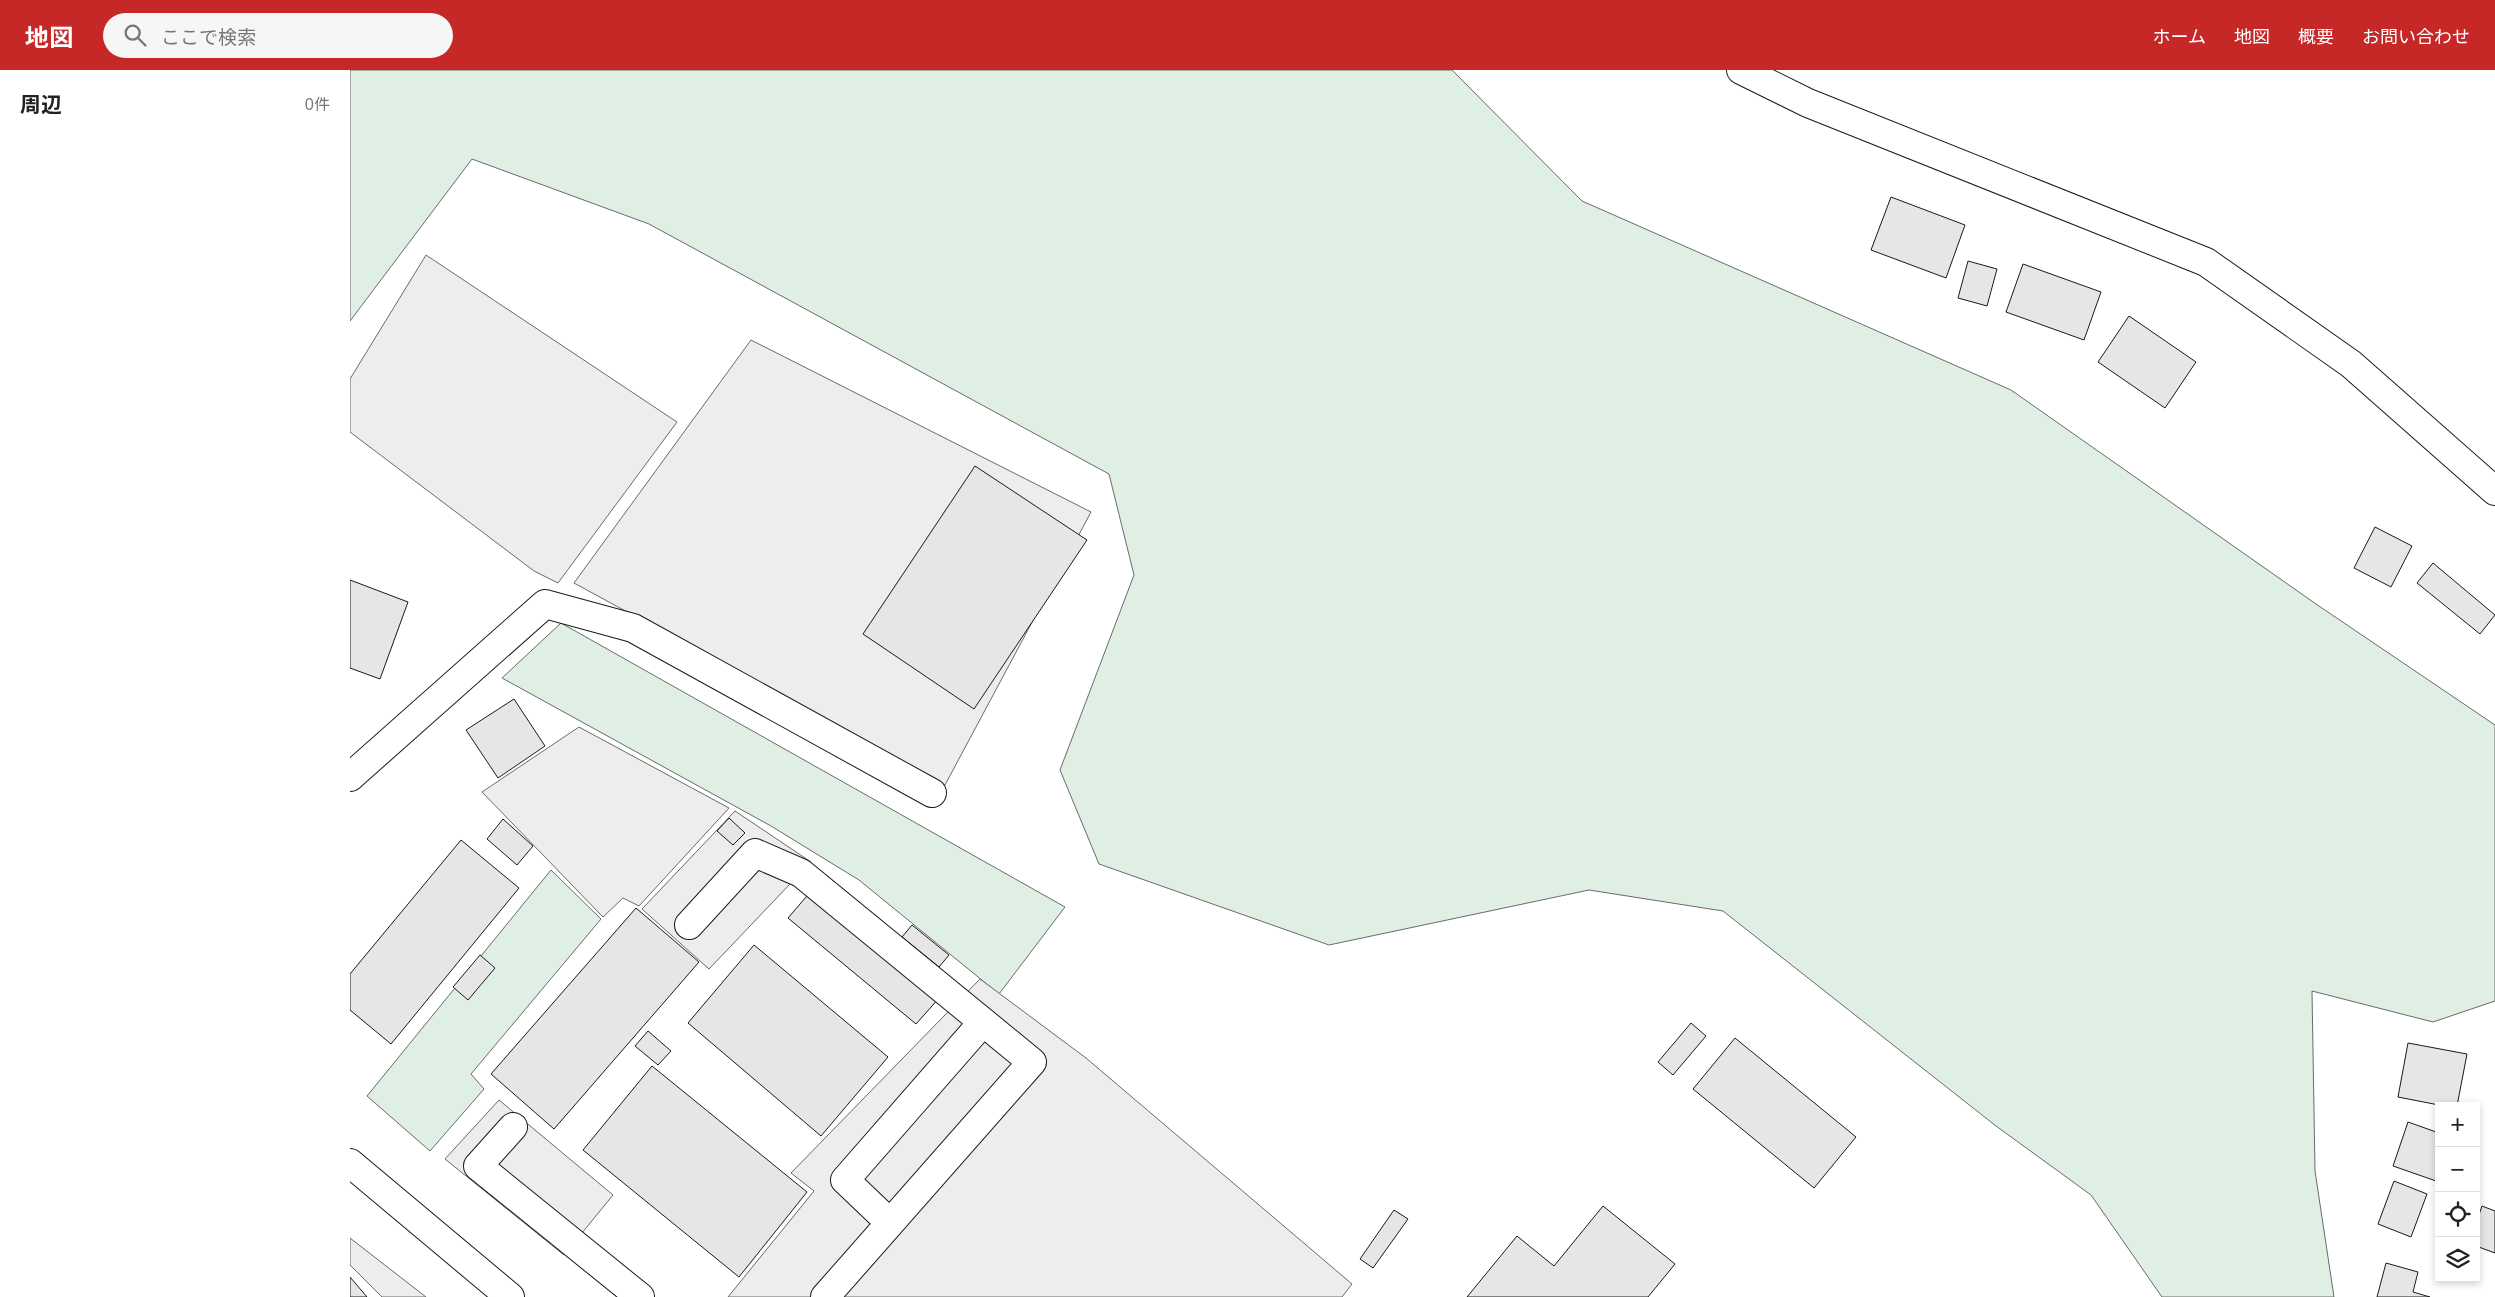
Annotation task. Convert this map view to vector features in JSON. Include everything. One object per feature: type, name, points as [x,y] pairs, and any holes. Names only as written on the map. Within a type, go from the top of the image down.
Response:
[{"type":"street","points":[[1741,70],[1808,103],[2206,262],[2351,364],[2495,491]]},
{"type":"street","points":[[350,777],[545,604],[633,628],[932,793]]},
{"type":"street","points":[[689,925],[755,853],[801,873],[1032,1062],[825,1297]]},
{"type":"street","points":[[890,1223],[845,1180],[983,1022]]},
{"type":"street","points":[[513,1127],[478,1166],[640,1297]]},
{"type":"street","points":[[350,1163],[510,1297]]},
{"type":"green space","points":[[350,70],[1452,70],[1582,201],[2011,390],[2316,604],[2495,725],[2495,1001],[2433,1022],[2312,991],[2315,1171],[2334,1297],[2162,1297],[2091,1195],[1996,1126],[1723,911],[1589,890],[1329,945],[1099,864],[1060,770],[1134,575],[1109,474],[649,224],[472,159],[350,321]]},
{"type":"green space","points":[[561,623],[1065,907],[999,994],[859,880],[771,826],[502,678]]},
{"type":"green space","points":[[551,870],[601,919],[471,1074],[484,1089],[430,1151],[367,1096]]},
{"type":"shaded area","points":[[426,255],[677,422],[558,583],[534,571],[350,432],[350,379]]},
{"type":"shaded area","points":[[751,340],[1091,512],[945,785],[574,583]]},
{"type":"shaded area","points":[[579,727],[729,808],[639,906],[623,898],[603,917],[482,792]]},
{"type":"shaded area","points":[[735,811],[811,862],[709,969],[642,909]]},
{"type":"shaded area","points":[[980,979],[1086,1058],[1352,1284],[1342,1297],[728,1297],[814,1191],[791,1173]]},
{"type":"shaded area","points":[[499,1100],[613,1195],[564,1255],[445,1159]]},
{"type":"shaded area","points":[[350,1238],[426,1297],[382,1297],[350,1265]]},
{"type":"building","points":[[1891,197],[1965,225],[1946,278],[1871,250]]},
{"type":"building","points":[[1968,261],[1997,269],[1987,306],[1958,298]]},
{"type":"building","points":[[2023,264],[2101,292],[2084,340],[2006,312]]},
{"type":"building","points":[[2129,316],[2196,362],[2165,408],[2098,362]]},
{"type":"building","points":[[975,466],[1087,540],[974,709],[863,634]]},
{"type":"building","points":[[2375,527],[2412,546],[2391,587],[2354,568]]},
{"type":"building","points":[[2433,563],[2495,615],[2480,634],[2417,583]]},
{"type":"building","points":[[350,580],[408,602],[380,679],[350,668]]},
{"type":"building","points":[[514,699],[545,746],[498,778],[466,730]]},
{"type":"building","points":[[729,818],[745,833],[733,845],[717,831]]},
{"type":"building","points":[[503,819],[533,846],[517,865],[487,839]]},
{"type":"building","points":[[461,840],[519,888],[391,1044],[350,1010],[350,974]]},
{"type":"building","points":[[812,890],[940,997],[916,1024],[788,918]]},
{"type":"building","points":[[636,908],[699,962],[554,1129],[491,1074]]},
{"type":"building","points":[[912,925],[949,955],[939,967],[902,937]]},
{"type":"building","points":[[754,945],[888,1057],[821,1136],[688,1023]]},
{"type":"building","points":[[480,955],[495,968],[468,1000],[453,987]]},
{"type":"building","points":[[1691,1023],[1706,1036],[1673,1075],[1658,1062]]},
{"type":"building","points":[[648,1031],[671,1051],[658,1065],[635,1046]]},
{"type":"building","points":[[1735,1038],[1856,1137],[1814,1188],[1693,1089]]},
{"type":"building","points":[[2408,1043],[2467,1054],[2458,1102],[2435,1102],[2435,1104],[2398,1097]]},
{"type":"building","points":[[652,1066],[807,1192],[739,1277],[583,1150]]},
{"type":"building","points":[[2408,1122],[2435,1132],[2435,1181],[2393,1166]]},
{"type":"building","points":[[2394,1181],[2427,1194],[2411,1237],[2378,1224]]},
{"type":"building","points":[[1603,1206],[1675,1264],[1648,1297],[1467,1297],[1517,1236],[1554,1266]]},
{"type":"building","points":[[2482,1206],[2495,1211],[2495,1253],[2480,1247],[2480,1212]]},
{"type":"building","points":[[1394,1210],[1408,1219],[1373,1268],[1360,1259]]},
{"type":"building","points":[[2386,1263],[2418,1272],[2413,1292],[2430,1297],[2377,1297]]},
{"type":"building","points":[[350,1277],[367,1297],[350,1297]]}]
